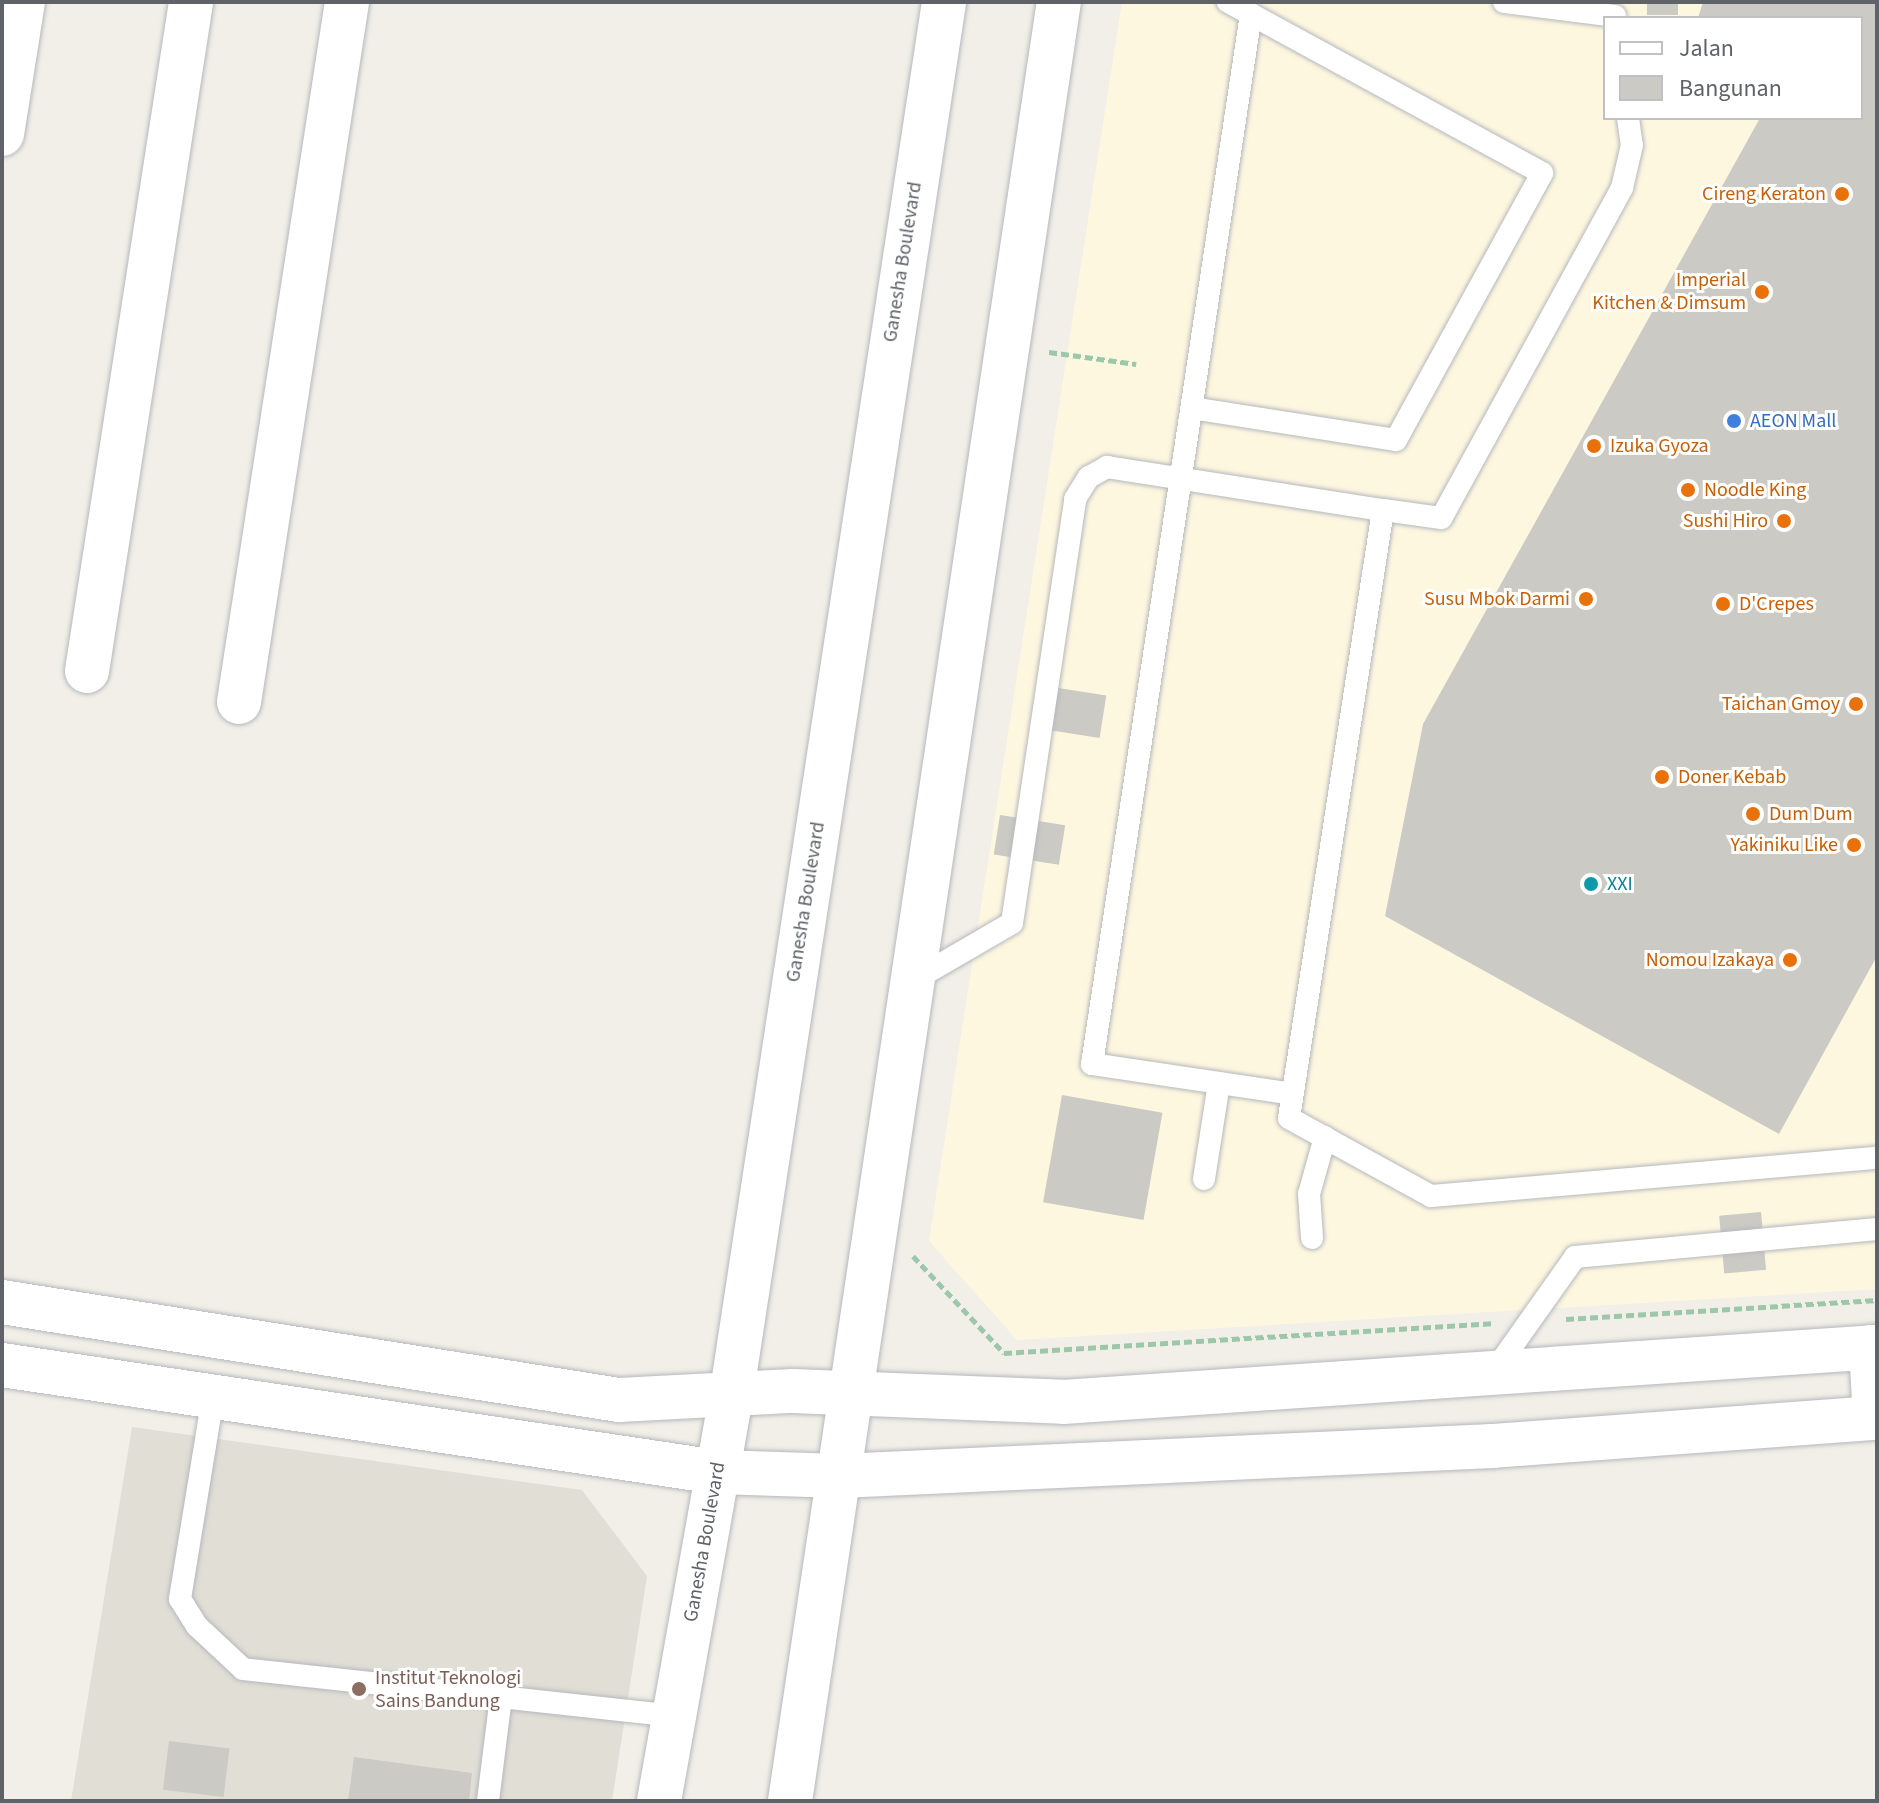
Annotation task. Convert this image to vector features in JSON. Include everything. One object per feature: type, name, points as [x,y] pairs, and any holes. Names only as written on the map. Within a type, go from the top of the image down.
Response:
[{"type":"street","points":[[2,134],[23,2]]},
{"type":"street","points":[[87,671],[191,2]]},
{"type":"street","points":[[239,702],[347,2]]},
{"type":"street","name":"Ganesha Boulevard","points":[[659,1801],[732,1391],[944,2]]},
{"type":"street","points":[[790,1801],[1059,2]]},
{"type":"street","points":[[2,1302],[619,1400],[732,1391],[1063,1402],[1874,1347],[1876,1418],[1067,1469],[840,1476],[717,1472],[2,1365]]},
{"type":"street","points":[[1063,1402],[1067,1469]]},
{"type":"lane","points":[[1192,408],[1396,440],[1542,173],[1228,2]]},
{"type":"lane","points":[[1504,2],[1616,12]]},
{"type":"lane","points":[[1251,14],[1092,1064],[1292,1094]]},
{"type":"lane","points":[[914,980],[1012,923],[1075,499],[1107,467],[1441,518],[1622,188],[1632,145],[1628,120]]},
{"type":"lane","points":[[1383,510],[1289,1118],[1431,1196],[1877,1158]]},
{"type":"lane","points":[[1204,1179],[1219,1083]]},
{"type":"lane","points":[[1312,1238],[1309,1194],[1325,1137]]},
{"type":"lane","points":[[1492,1374],[1575,1257],[1877,1229]]},
{"type":"lane","points":[[213,1397],[180,1599],[197,1626],[243,1669],[673,1716]]},
{"type":"lane","points":[[488,1801],[501,1696]]},
{"type":"path","points":[[1047,367],[1052,337]]},
{"type":"path","points":[[1049,352],[1136,364]]},
{"type":"path","points":[[914,1239],[912,1255],[1004,1353],[1877,1300]]},
{"type":"shaded area","points":[[1122,2],[1877,2],[1877,1289],[1017,1340],[929,1241]]},
{"type":"shaded area","name":"Institut Teknologi Sains Bandung","points":[[132,1427],[582,1490],[647,1576],[612,1801],[71,1801]]},
{"type":"building","points":[[1647,2],[1678,2],[1678,15],[1647,15]]},
{"type":"building","name":"AEON Mall","points":[[1703,2],[1877,2],[1877,956],[1779,1134],[1385,916],[1423,724],[1759,120],[1863,120],[1863,16],[1699,16]]},
{"type":"building","points":[[1052,687],[1106,696],[1100,738],[1045,729]]},
{"type":"building","points":[[1000,815],[1065,825],[1059,865],[994,855]]},
{"type":"building","points":[[1062,1095],[1162,1113],[1144,1220],[1043,1202]]},
{"type":"building","points":[[1761,1212],[1766,1270],[1724,1273],[1719,1216]]},
{"type":"building","points":[[169,1741],[230,1748],[224,1797],[163,1790]]},
{"type":"building","points":[[354,1757],[472,1773],[469,1801],[348,1801]]},
{"type":"place","name":"Cireng Keraton","points":[[1842,194]]},
{"type":"place","name":"Imperial Kitchen & Dimsum","points":[[1762,292]]},
{"type":"place","name":"AEON Mall","points":[[1734,421]]},
{"type":"place","name":"Izuka Gyoza","points":[[1594,446]]},
{"type":"place","name":"Noodle King","points":[[1688,490]]},
{"type":"place","name":"Sushi Hiro","points":[[1784,521]]},
{"type":"place","name":"Susu Mbok Darmi","points":[[1586,599]]},
{"type":"place","name":"D'Crepes","points":[[1723,604]]},
{"type":"place","name":"Taichan Gmoy","points":[[1856,704]]},
{"type":"place","name":"Doner Kebab","points":[[1662,777]]},
{"type":"place","name":"Dum Dum","points":[[1753,814]]},
{"type":"place","name":"Yakiniku Like","points":[[1854,845]]},
{"type":"place","name":"XXI","points":[[1591,884]]},
{"type":"place","name":"Nomou Izakaya","points":[[1790,960]]},
{"type":"place","name":"Institut Teknologi Sains Bandung","points":[[359,1689]]}]
